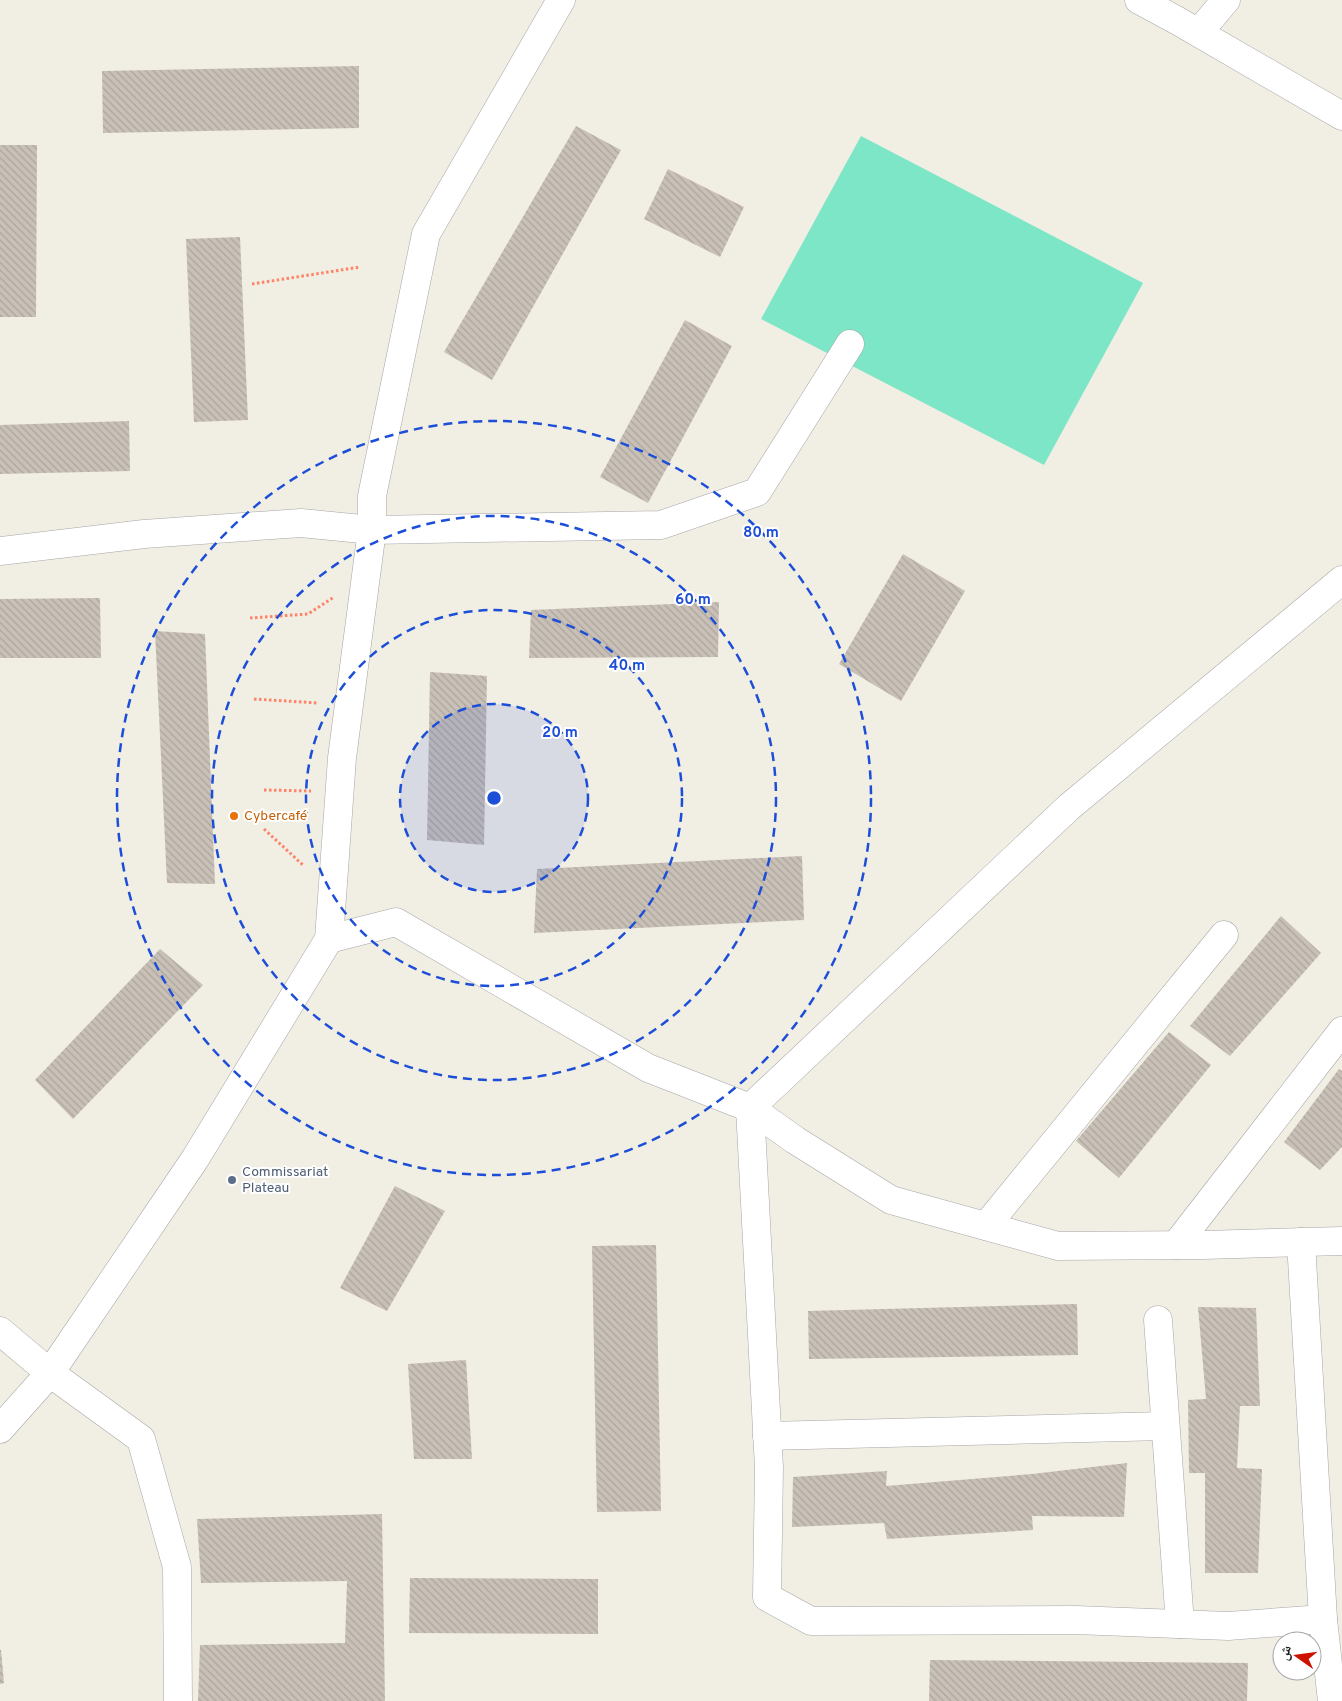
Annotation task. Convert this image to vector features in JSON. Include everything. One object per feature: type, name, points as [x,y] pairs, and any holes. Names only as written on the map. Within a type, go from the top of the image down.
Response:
[{"type":"street","points":[[0,1429],[50,1373],[195,1159],[330,939],[342,758],[372,530],[372,496],[426,234],[560,0]]},
{"type":"street","points":[[1139,0],[1199,32],[1342,116]]},
{"type":"street","points":[[1199,32],[1226,0]]},
{"type":"street","points":[[0,551],[144,534],[301,523],[372,530],[661,525],[757,492],[850,344]]},
{"type":"street","points":[[1324,1619],[1228,1626],[1076,1620],[811,1621],[767,1597],[769,1468],[750,1108],[1069,807],[1342,580]]},
{"type":"street","points":[[330,939],[396,922],[648,1068],[750,1108],[795,1140],[892,1200],[1058,1246],[1342,1241]]},
{"type":"street","points":[[986,1226],[1224,935]]},
{"type":"street","points":[[1176,1245],[1342,1031]]},
{"type":"street","points":[[1301,1242],[1324,1619],[1332,1701]]},
{"type":"street","points":[[1158,1320],[1180,1624]]},
{"type":"street","points":[[0,1331],[50,1373],[141,1439],[177,1567],[178,1701]]},
{"type":"street","points":[[767,1436],[1165,1426]]},
{"type":"path","points":[[252,284],[360,267]]},
{"type":"path","points":[[250,618],[308,614],[333,597],[366,570]]},
{"type":"path","points":[[254,699],[349,703]]},
{"type":"path","points":[[264,790],[309,791],[339,795]]},
{"type":"path","points":[[264,829],[332,893]]},
{"type":"green space","points":[[861,136],[1143,283],[1044,465],[761,319]]},
{"type":"building","points":[[359,66],[359,128],[103,133],[102,71]]},
{"type":"building","points":[[576,126],[621,150],[492,380],[444,352]]},
{"type":"building","points":[[0,145],[37,145],[36,317],[0,317]]},
{"type":"building","points":[[668,169],[744,207],[720,257],[644,219]]},
{"type":"building","points":[[240,237],[248,420],[194,422],[186,239]]},
{"type":"building","points":[[685,320],[732,346],[648,503],[600,477]]},
{"type":"building","points":[[129,421],[130,471],[0,474],[0,425]]},
{"type":"building","points":[[903,554],[965,591],[901,701],[839,664]]},
{"type":"building","points":[[100,598],[101,658],[0,658],[0,599]]},
{"type":"building","points":[[719,602],[718,657],[529,658],[531,610]]},
{"type":"building","points":[[155,631],[205,634],[215,884],[167,883]]},
{"type":"building","points":[[430,672],[487,676],[484,845],[427,840]]},
{"type":"building","points":[[802,856],[804,920],[534,933],[537,869]]},
{"type":"building","points":[[1281,916],[1321,953],[1230,1056],[1190,1026]]},
{"type":"building","points":[[160,949],[203,985],[73,1119],[35,1080]]},
{"type":"building","points":[[1169,1032],[1211,1065],[1119,1178],[1076,1141]]},
{"type":"building","points":[[1339,1069],[1342,1071],[1342,1147],[1320,1170],[1284,1142]]},
{"type":"building","points":[[395,1186],[445,1211],[387,1311],[340,1288]]},
{"type":"building","points":[[656,1245],[661,1511],[597,1512],[592,1246]]},
{"type":"building","points":[[1077,1304],[1078,1355],[809,1359],[808,1311]]},
{"type":"building","points":[[1198,1307],[1256,1308],[1260,1406],[1240,1406],[1237,1468],[1262,1469],[1258,1573],[1205,1573],[1205,1473],[1189,1473],[1188,1400],[1206,1399]]},
{"type":"building","points":[[466,1360],[472,1459],[414,1459],[408,1364]]},
{"type":"building","points":[[1127,1463],[1124,1517],[1032,1516],[1033,1530],[887,1539],[884,1523],[792,1527],[793,1477],[887,1471],[886,1486],[1032,1474]]},
{"type":"building","points":[[382,1514],[385,1701],[198,1701],[200,1645],[345,1643],[347,1581],[201,1583],[197,1519]]},
{"type":"building","points":[[410,1578],[598,1579],[598,1634],[409,1633]]},
{"type":"building","points":[[0,1650],[4,1683],[0,1684]]},
{"type":"building","points":[[930,1660],[1248,1663],[1247,1701],[929,1701]]},
{"type":"place","name":"Cybercafé","points":[[234,816]]},
{"type":"place","name":"Commissariat Plateau","points":[[232,1180]]}]
